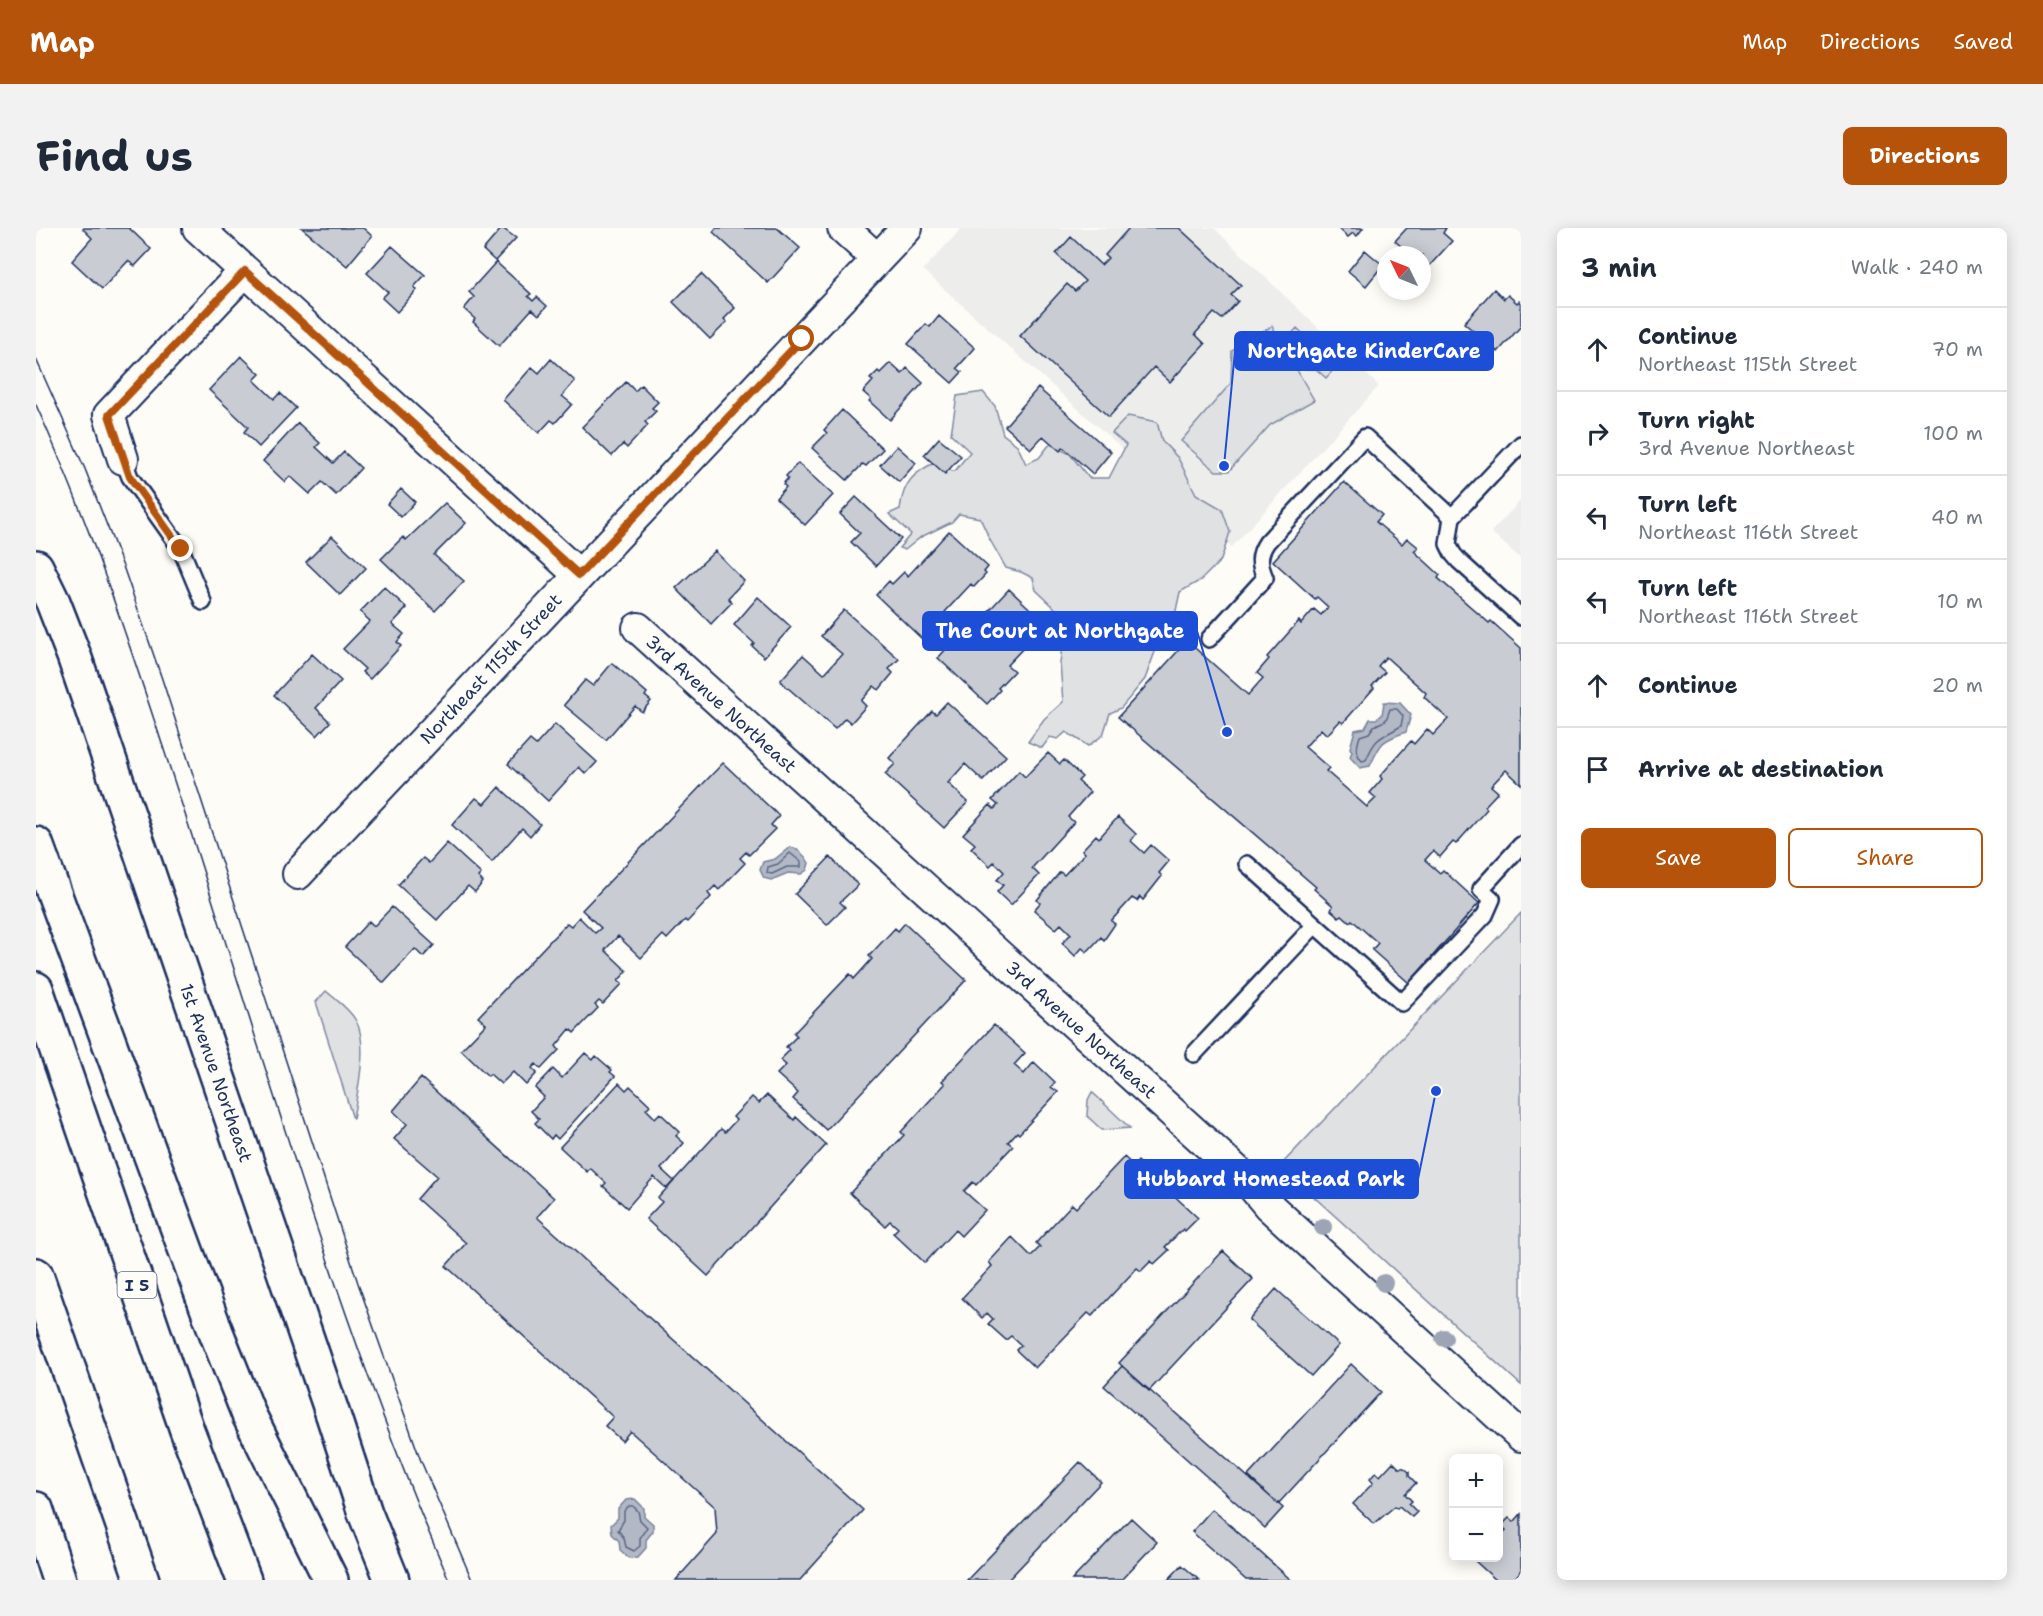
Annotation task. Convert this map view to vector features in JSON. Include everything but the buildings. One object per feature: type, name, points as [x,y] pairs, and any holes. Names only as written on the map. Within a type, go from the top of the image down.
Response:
[{"type":"main road","name":"1st Avenue Northeast","points":[[36,567],[53,602],[74,656],[365,1514],[392,1580]]},
{"type":"main road","points":[[36,844],[216,1332],[249,1415],[331,1580]]},
{"type":"main road","name":"I 5","points":[[36,989],[183,1421],[244,1580]]},
{"type":"main road","points":[[36,1275],[142,1580]]},
{"type":"main road","points":[[249,1415],[270,1490],[307,1580]]},
{"type":"main road","points":[[36,1509],[59,1580]]},
{"type":"street","points":[[198,228],[579,575]]},
{"type":"street","points":[[843,228],[877,259]]},
{"type":"street","name":"Northeast 115th Street","points":[[298,874],[907,228]]},
{"type":"street","points":[[123,459],[109,415],[245,271]]},
{"type":"street","name":"3rd Avenue Northeast","points":[[638,628],[1231,1165],[1269,1206],[1521,1436]]},
{"type":"lane","points":[[1209,639],[1265,578],[1260,565],[1260,552],[1267,542],[1365,437],[1452,517]]},
{"type":"lane","points":[[1521,444],[1452,517],[1448,544],[1453,554],[1521,617]]},
{"type":"lane","points":[[123,459],[130,477],[181,549],[203,602]]},
{"type":"lane","points":[[1247,864],[1402,1003],[1485,915],[1492,899],[1480,889],[1521,845]]},
{"type":"lane","points":[[1194,1054],[1315,925]]},
{"type":"shaded area","points":[[962,228],[1214,228],[1379,386],[1232,547],[923,270]]},
{"type":"shaded area","points":[[1272,326],[1314,400],[1270,425],[1229,471],[1216,471],[1181,441],[1231,383],[1232,351]]},
{"type":"shaded area","points":[[1297,328],[1337,366],[1326,378],[1316,369],[1304,369],[1292,357],[1289,337]]},
{"type":"shaded area","points":[[983,392],[995,406],[1003,434],[1017,445],[1026,464],[1039,458],[1050,444],[1070,454],[1089,478],[1109,478],[1126,445],[1112,433],[1128,416],[1157,422],[1162,441],[1178,458],[1196,494],[1222,509],[1230,532],[1221,560],[1201,580],[1180,592],[1174,620],[1160,638],[1145,679],[1121,708],[1110,713],[1103,735],[1088,746],[1066,732],[1058,739],[1050,737],[1042,748],[1028,742],[1044,719],[1063,702],[1060,663],[1062,647],[1049,636],[1045,627],[1057,610],[1036,590],[1033,578],[1006,568],[980,518],[959,514],[952,522],[921,537],[905,550],[899,548],[911,534],[889,514],[900,509],[907,485],[922,469],[938,461],[955,471],[970,452],[951,434],[957,396]]},
{"type":"shaded area","points":[[1521,500],[1521,559],[1491,532]]},
{"type":"shaded area","points":[[1521,913],[1521,1385],[1280,1166]]},
{"type":"shaded area","points":[[326,991],[350,1013],[360,1031],[361,1069],[353,1119],[316,1002]]},
{"type":"shaded area","points":[[1092,1092],[1130,1128],[1102,1130],[1087,1116],[1088,1100]]},
{"type":"water","points":[[1384,702],[1400,703],[1411,715],[1406,732],[1382,744],[1370,766],[1360,768],[1350,757],[1355,730],[1365,728],[1370,719],[1376,719],[1382,715]]},
{"type":"water","points":[[790,847],[806,858],[809,863],[807,870],[801,874],[788,873],[771,880],[764,878],[760,870],[763,862],[775,859]]},
{"type":"water","points":[[635,1499],[644,1508],[644,1516],[653,1524],[653,1531],[646,1540],[646,1548],[638,1557],[629,1558],[620,1550],[619,1541],[612,1534],[611,1525],[618,1518],[618,1509],[626,1500]]},
{"type":"tram line","points":[[36,359],[85,469],[124,569],[162,679],[358,1283],[421,1461],[472,1580]]},
{"type":"tram line","points":[[36,405],[78,504],[133,657],[340,1295],[410,1486],[449,1580]]},
{"type":"place","name":"Northgate KinderCare","points":[[1224,466]]},
{"type":"place","name":"The Court at Northgate","points":[[1227,732]]},
{"type":"place","name":"Hubbard Homestead Park","points":[[1436,1091]]},
{"type":"route","points":[[181,549],[130,477],[109,415],[245,271],[579,575],[802,339]]}]
